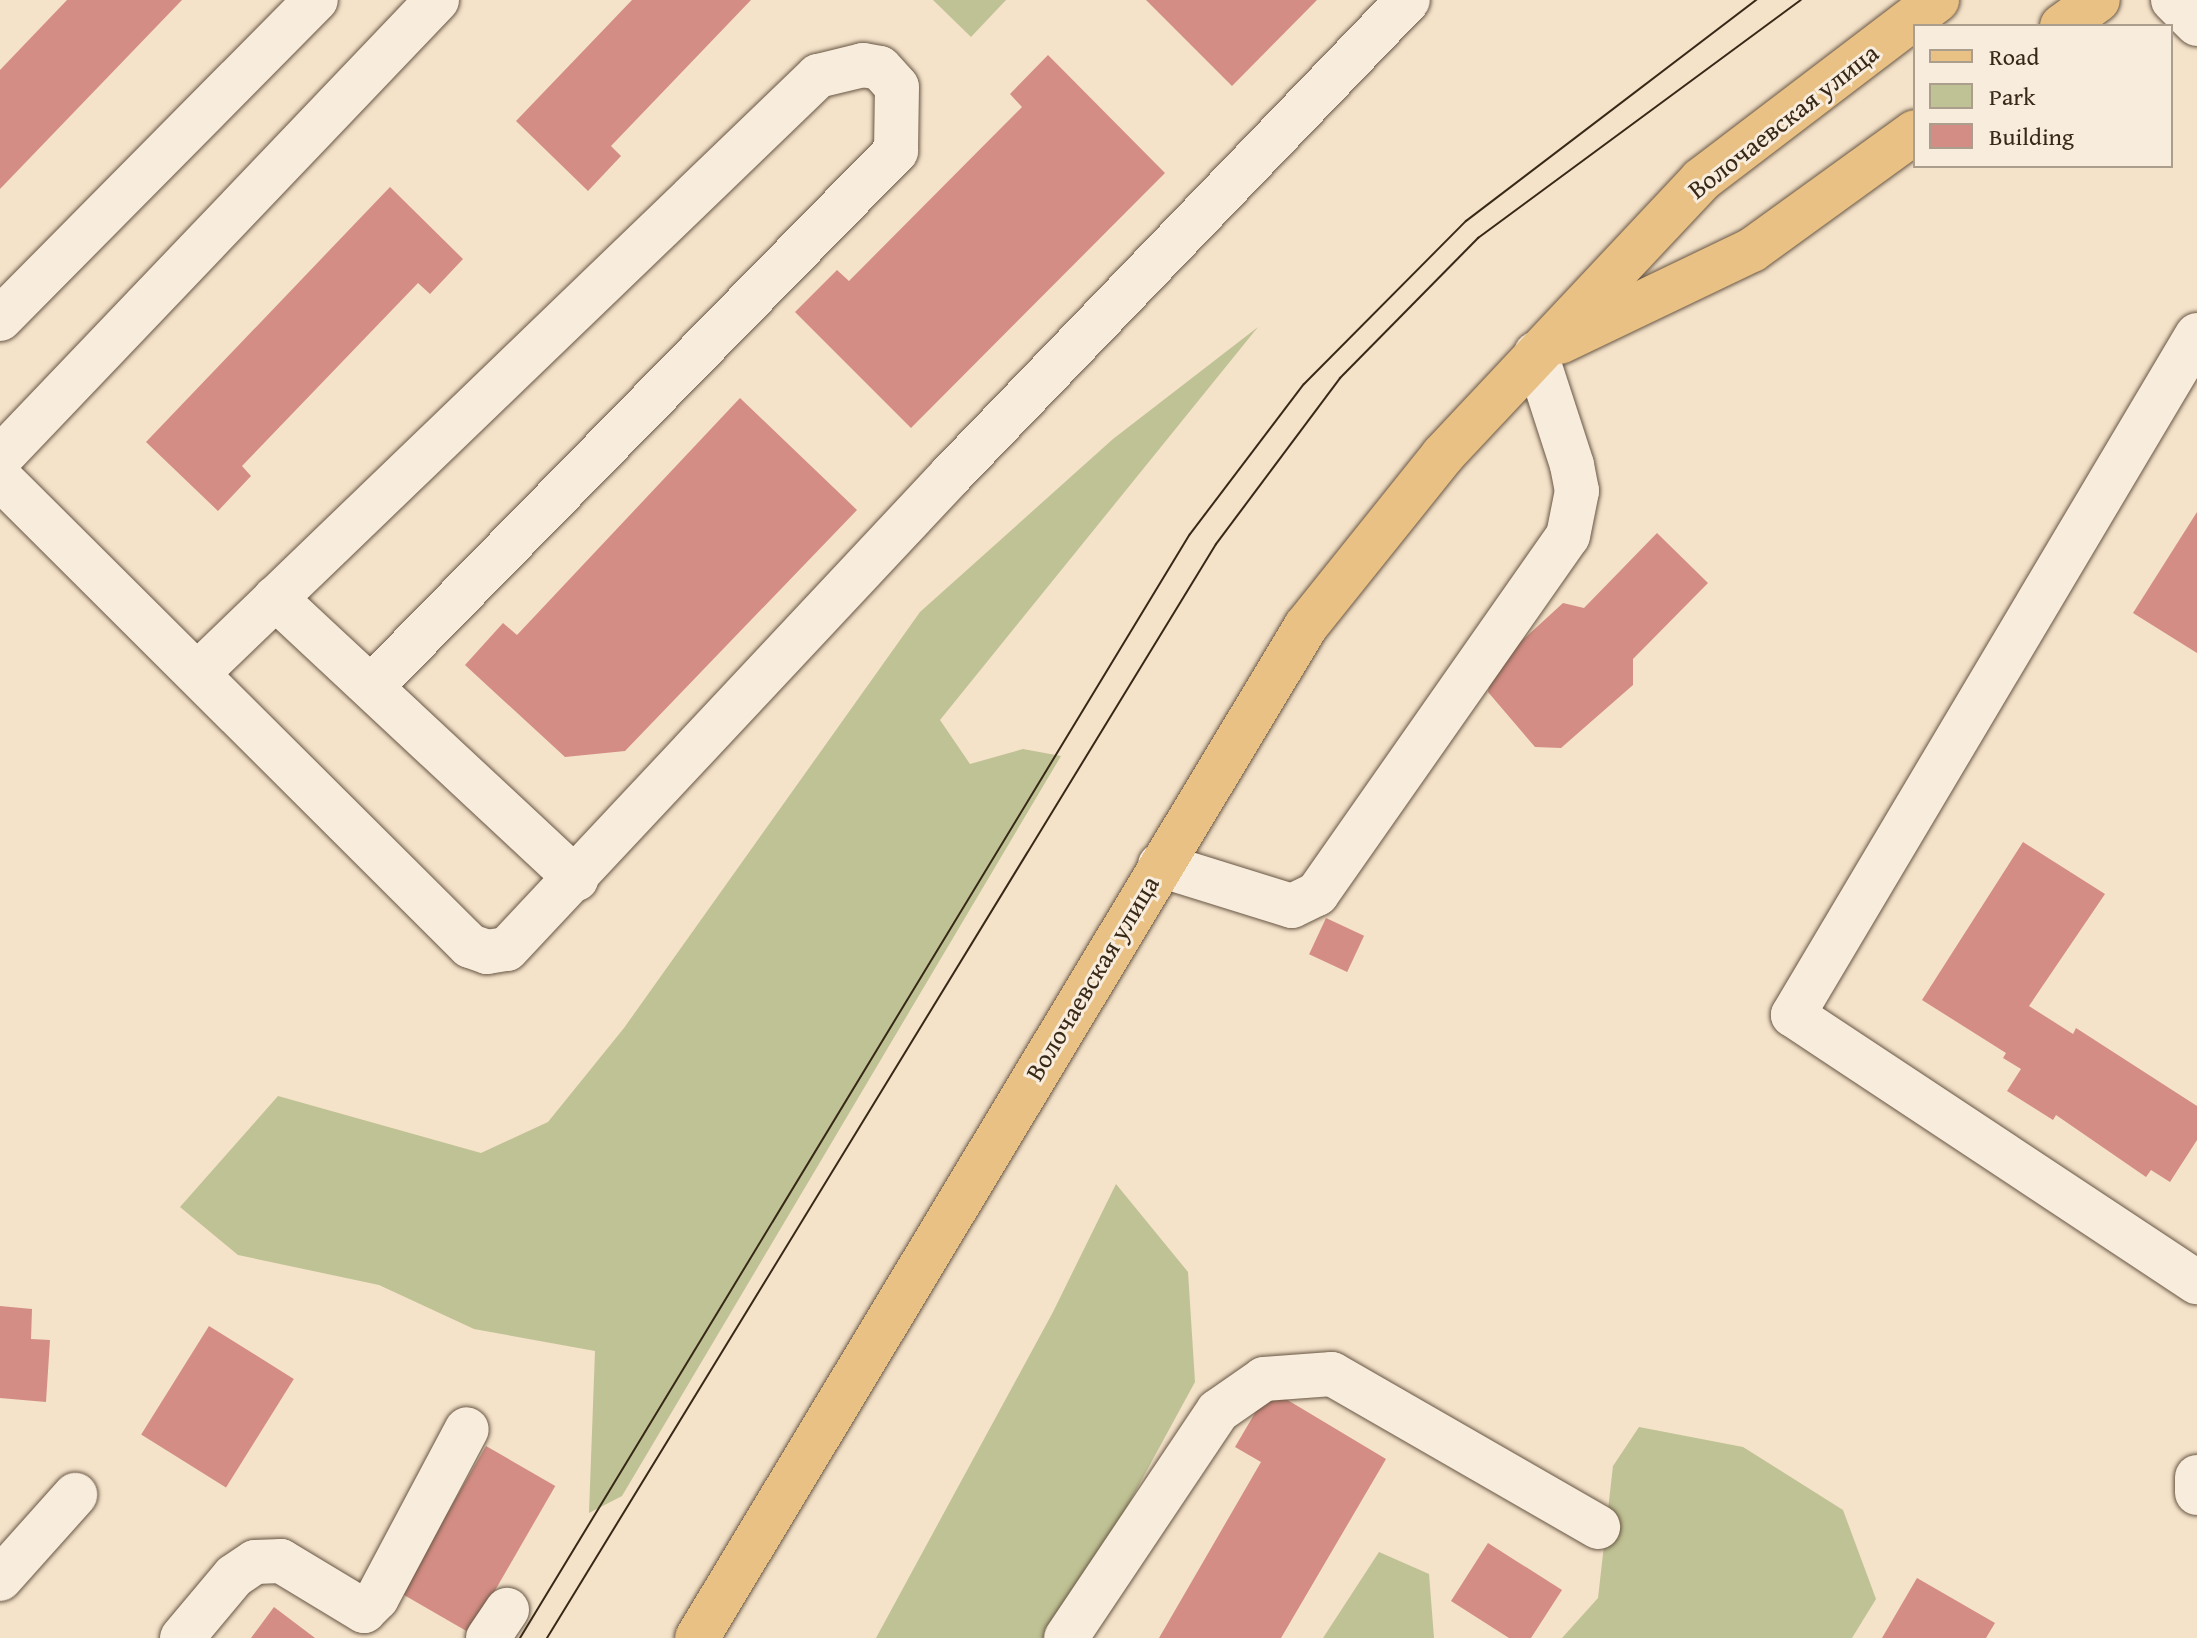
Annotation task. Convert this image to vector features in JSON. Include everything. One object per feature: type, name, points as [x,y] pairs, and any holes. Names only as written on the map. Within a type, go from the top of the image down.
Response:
[{"type":"main road","name":"Волочаевская улица","points":[[697,1638],[1306,626],[1375,537],[1536,354],[1701,180],[1937,0]]},
{"type":"main road","points":[[2065,24],[2098,0]]},
{"type":"main road","name":"Волочаевская улица","points":[[1536,354],[1752,250],[1913,133]]},
{"type":"street","points":[[0,319],[316,0]]},
{"type":"street","points":[[0,458],[437,0]]},
{"type":"street","points":[[0,478],[470,946],[487,952],[507,949],[576,879],[951,475],[1408,0]]},
{"type":"street","points":[[2173,0],[2197,24]]},
{"type":"street","points":[[198,673],[818,76],[863,65],[880,68],[897,87],[896,151],[371,687]]},
{"type":"street","points":[[2197,335],[1793,1015],[2197,1282]]},
{"type":"street","points":[[1160,865],[1292,906],[1317,894],[1568,536],[1577,491],[1572,465],[1536,354]]},
{"type":"street","points":[[275,598],[576,879]]},
{"type":"street","points":[[1066,1638],[1218,1411],[1264,1379],[1332,1374],[1598,1527]]},
{"type":"street","points":[[182,1638],[234,1576],[255,1562],[281,1561],[364,1611],[377,1598],[467,1429]]},
{"type":"street","points":[[2197,1477],[2197,1493]]},
{"type":"street","points":[[0,1579],[75,1495]]},
{"type":"green space","points":[[933,0],[1006,0],[971,37]]},
{"type":"green space","points":[[1258,327],[940,720],[970,764],[1023,749],[1061,756],[622,1496],[589,1513],[595,1351],[474,1329],[379,1285],[238,1255],[180,1207],[278,1096],[481,1153],[548,1122],[624,1028],[920,612],[1113,439]]},
{"type":"green space","points":[[1116,1184],[1188,1272],[1195,1382],[1116,1527],[1046,1638],[876,1638],[1053,1312]]},
{"type":"green space","points":[[1639,1427],[1743,1447],[1843,1510],[1876,1599],[1852,1638],[1562,1638],[1598,1598],[1613,1466]]},
{"type":"green space","points":[[1379,1552],[1429,1574],[1434,1638],[1323,1638]]},
{"type":"building","points":[[67,0],[182,0],[0,189],[0,70]]},
{"type":"building","points":[[632,0],[751,0],[611,146],[621,156],[588,191],[516,121]]},
{"type":"building","points":[[1146,0],[1317,0],[1232,86]]},
{"type":"building","points":[[1048,55],[1165,173],[911,428],[795,312],[837,270],[849,281],[1022,107],[1010,94]]},
{"type":"building","points":[[390,187],[463,259],[430,294],[418,283],[242,466],[251,476],[218,511],[146,442]]},
{"type":"building","points":[[740,398],[857,510],[625,751],[565,757],[465,665],[503,623],[517,635]]},
{"type":"building","points":[[2197,512],[2197,653],[2133,613]]},
{"type":"building","points":[[1657,533],[1708,583],[1633,659],[1633,685],[1561,748],[1535,747],[1488,692],[1493,667],[1563,603],[1584,608]]},
{"type":"building","points":[[2023,842],[2105,894],[2029,1006],[2073,1034],[2076,1028],[2197,1106],[2197,1140],[2170,1182],[2151,1170],[2146,1177],[2056,1115],[2053,1120],[2007,1091],[2021,1069],[2003,1058],[2006,1053],[1922,1000]]},
{"type":"building","points":[[1326,918],[1364,936],[1347,972],[1309,954]]},
{"type":"building","points":[[0,1306],[32,1309],[31,1339],[50,1340],[46,1402],[0,1398]]},
{"type":"building","points":[[209,1326],[294,1379],[226,1488],[141,1435]]},
{"type":"building","points":[[1269,1389],[1386,1459],[1281,1638],[1159,1638],[1261,1462],[1235,1447]]},
{"type":"building","points":[[486,1446],[555,1486],[470,1633],[401,1593]]},
{"type":"building","points":[[1488,1543],[1562,1590],[1531,1638],[1509,1638],[1451,1601]]},
{"type":"building","points":[[1917,1578],[1995,1623],[1986,1638],[1882,1638]]},
{"type":"building","points":[[274,1607],[315,1638],[251,1638]]},
{"type":"tram line","points":[[520,1638],[1190,534],[1304,384],[1466,221],[1756,0]]},
{"type":"tram line","points":[[547,1638],[1216,544],[1340,378],[1478,238],[1801,0]]}]
